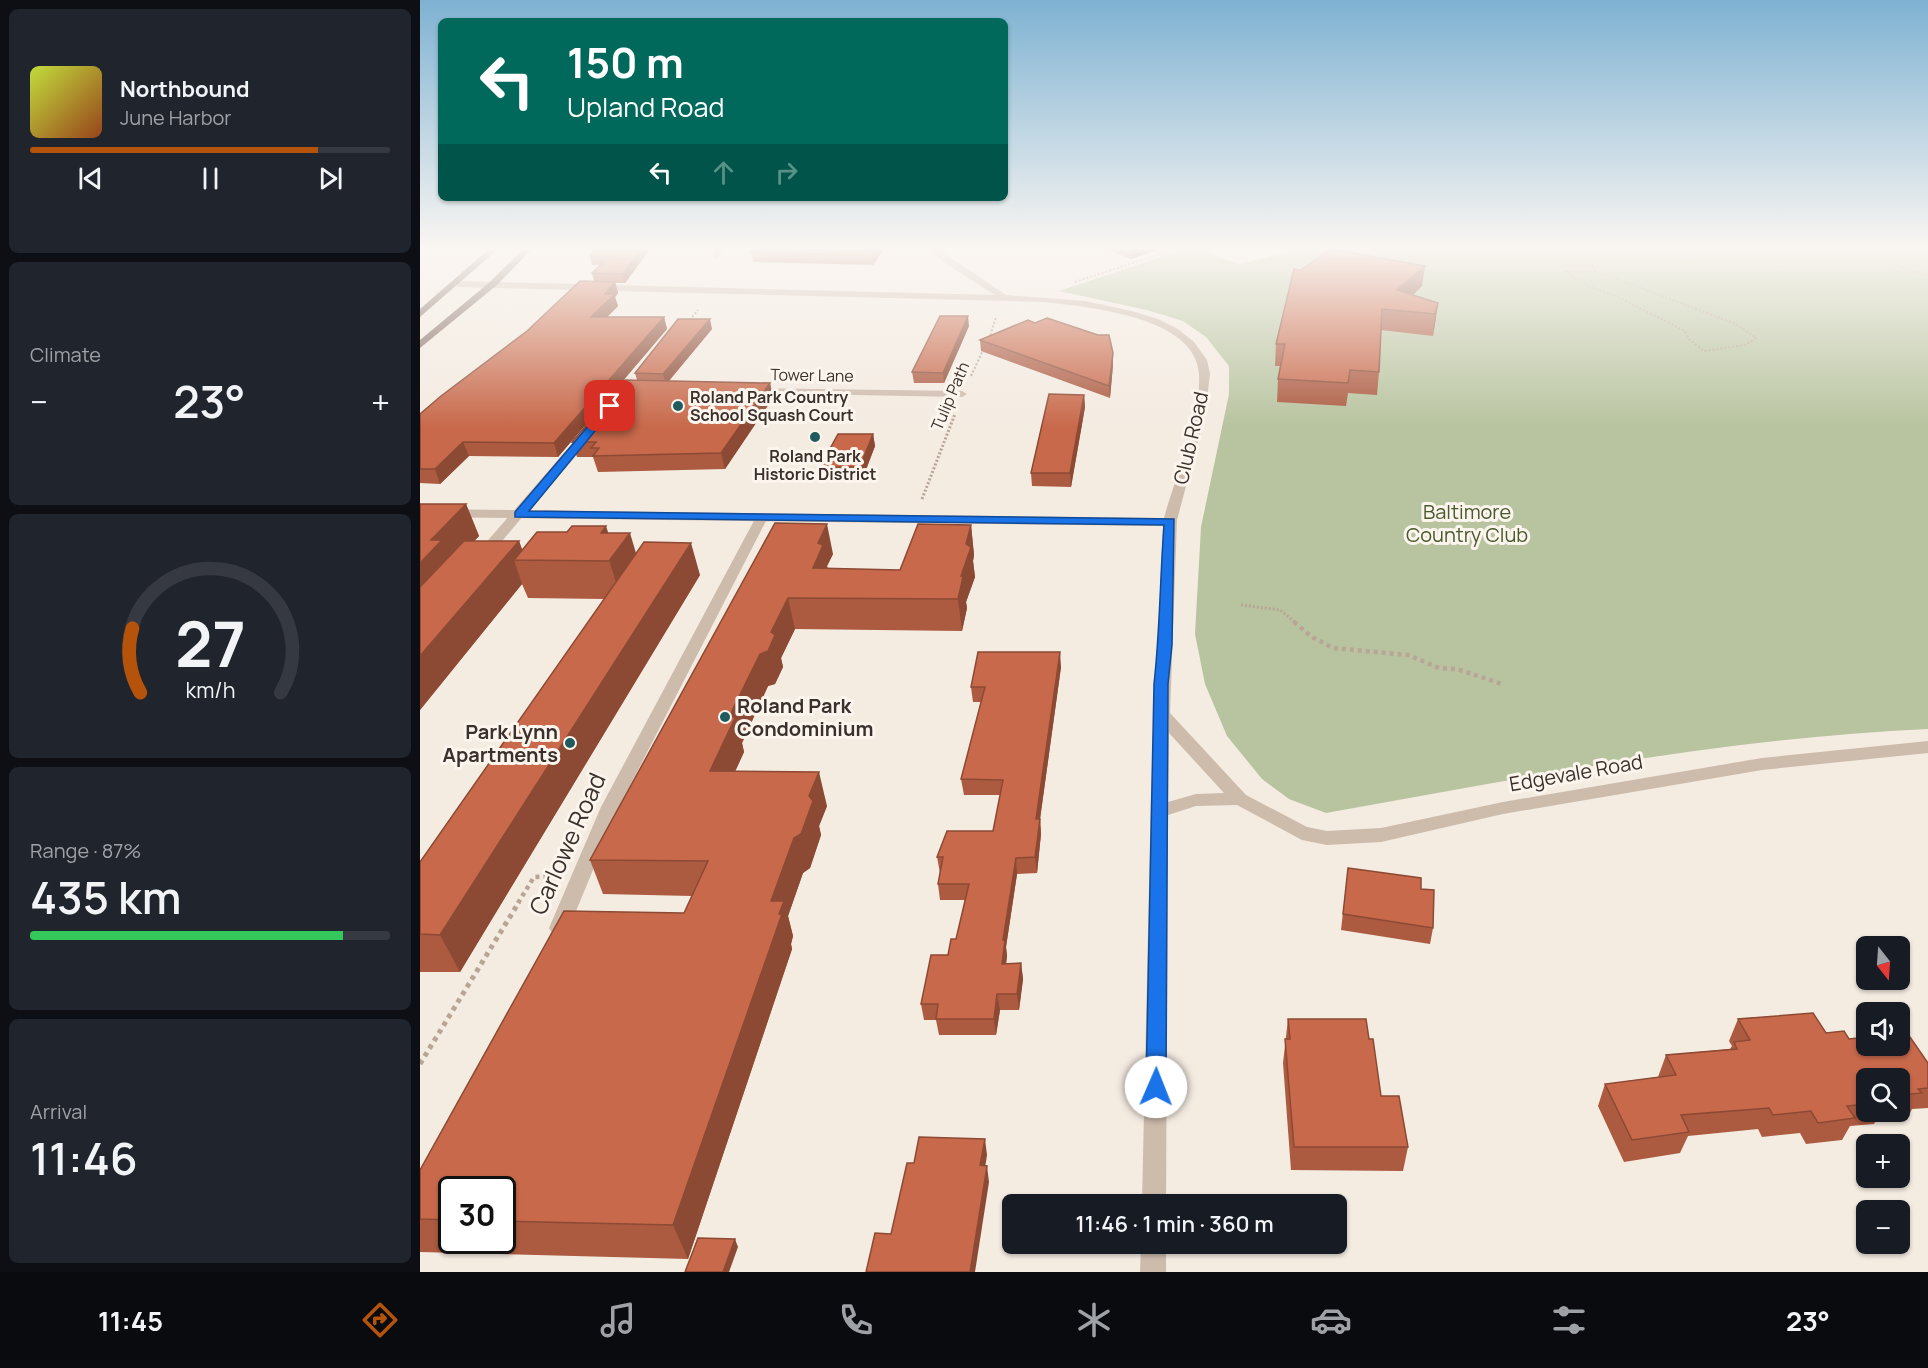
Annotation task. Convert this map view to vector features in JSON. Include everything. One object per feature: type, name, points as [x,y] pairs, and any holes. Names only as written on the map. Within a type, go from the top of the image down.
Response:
[{"type":"main road","points":[[420,345],[464,308]]},
{"type":"street","name":"Club Road","points":[[1105,308],[1134,315],[1171,330],[1197,352],[1206,371],[1200,409],[1170,522],[1162,715],[1154,1194]]},
{"type":"street","name":"Tower Lane","points":[[742,391],[962,394]]},
{"type":"street","points":[[473,565],[520,514],[595,424]]},
{"type":"street","points":[[420,513],[1170,522]]},
{"type":"street","name":"Carlowe Road","points":[[552,943],[572,901],[610,807],[762,517]]},
{"type":"street","name":"Edgevale Road","points":[[1162,715],[1240,799],[1302,833],[1348,838],[1381,835],[1503,808],[1762,764],[1928,747]]},
{"type":"street","points":[[1160,812],[1196,800],[1240,799]]},
{"type":"street","points":[[1153,1272],[1154,1254]]},
{"type":"path","points":[[685,326],[700,308]]},
{"type":"path","points":[[1638,308],[1685,332],[1689,339],[1704,351],[1745,345],[1756,338],[1736,324],[1691,308]]},
{"type":"path","name":"Tulip Path","points":[[927,488],[962,394],[991,334],[997,315]]},
{"type":"path","points":[[1241,605],[1280,610],[1312,638],[1333,648],[1408,655],[1439,668],[1457,669],[1502,684]]},
{"type":"path","points":[[420,1064],[534,877]]},
{"type":"green space","name":"Baltimore Country Club","points":[[1139,308],[1928,308],[1928,729],[1776,741],[1701,750],[1551,773],[1326,813],[1289,799],[1262,779],[1227,736],[1205,684],[1195,634],[1201,527],[1229,394],[1229,366],[1206,337],[1183,321]]},
{"type":"building","points":[[551,308],[600,308],[591,317],[664,317],[554,443],[463,442],[435,469],[420,469],[420,414],[527,331]]},
{"type":"building","points":[[1285,308],[1437,308],[1435,314],[1382,309],[1379,372],[1350,370],[1348,383],[1278,379],[1285,344],[1276,344]]},
{"type":"building","points":[[940,316],[968,316],[943,373],[912,372]]},
{"type":"building","points":[[1047,318],[1098,335],[1109,335],[1113,353],[1109,386],[980,340],[1028,320],[1035,323]]},
{"type":"building","points":[[678,319],[710,319],[663,374],[635,373]]},
{"type":"building","points":[[625,380],[770,383],[721,453],[593,456],[599,448],[591,448],[596,442],[572,442]]},
{"type":"building","points":[[1049,394],[1084,395],[1070,473],[1031,473]]},
{"type":"building","points":[[838,434],[873,434],[860,467],[820,467]]},
{"type":"building","points":[[420,504],[466,504],[431,540],[442,540],[420,563]]},
{"type":"building","points":[[775,523],[827,524],[818,543],[823,545],[813,568],[900,570],[918,524],[971,525],[966,544],[971,547],[961,576],[963,577],[958,599],[788,598],[771,632],[775,635],[768,651],[760,654],[730,715],[735,718],[710,771],[819,772],[809,796],[813,801],[801,834],[794,838],[771,901],[784,901],[779,914],[782,914],[673,1225],[516,1221],[516,1176],[438,1176],[438,1220],[420,1219],[420,1170],[564,911],[684,913],[708,861],[590,860]]},
{"type":"building","points":[[572,526],[606,526],[601,533],[630,533],[609,561],[514,560],[537,532],[567,532]]},
{"type":"building","points":[[464,541],[519,541],[420,656],[420,587]]},
{"type":"building","points":[[644,542],[691,543],[440,935],[420,934],[420,862]]},
{"type":"building","points":[[978,652],[1060,652],[1036,819],[1040,819],[1035,857],[1016,858],[1003,940],[1005,940],[1002,964],[1021,963],[1017,994],[997,994],[994,1019],[936,1019],[938,1004],[921,1004],[931,955],[948,955],[951,939],[956,939],[969,884],[938,884],[943,857],[937,857],[947,831],[993,831],[1003,780],[961,779],[985,687],[971,687]]},
{"type":"building","points":[[1348,868],[1421,878],[1421,889],[1434,890],[1433,928],[1343,914]]},
{"type":"building","points":[[1813,1013],[1826,1033],[1844,1031],[1849,1039],[1856,1038],[1856,1056],[1910,1056],[1910,1037],[1928,1063],[1928,1088],[1918,1089],[1922,1093],[1910,1094],[1910,1068],[1856,1068],[1856,1105],[1847,1106],[1855,1118],[1818,1123],[1811,1111],[1773,1115],[1769,1108],[1681,1115],[1689,1132],[1632,1140],[1605,1084],[1676,1075],[1666,1055],[1737,1049],[1734,1042],[1750,1040],[1738,1019]]},
{"type":"building","points":[[1288,1019],[1366,1019],[1369,1039],[1373,1039],[1381,1096],[1399,1096],[1408,1147],[1294,1147],[1285,1039],[1290,1039]]},
{"type":"building","points":[[919,1137],[985,1139],[980,1165],[987,1166],[970,1272],[866,1272],[875,1233],[891,1234],[907,1163],[914,1163]]},
{"type":"building","points":[[698,1238],[735,1239],[723,1272],[685,1272]]},
{"type":"place","name":"Roland Park Country School Squash Court","points":[[678,406]]},
{"type":"place","name":"Roland Park Historic District","points":[[815,437]]},
{"type":"place","name":"Roland Park Condominium","points":[[725,717]]},
{"type":"place","name":"Park Lynn Apartments","points":[[570,743]]},
{"type":"route","points":[[610,406],[534,494],[520,514],[1170,522],[1164,628],[1166,645],[1161,684],[1156,1087]]}]
